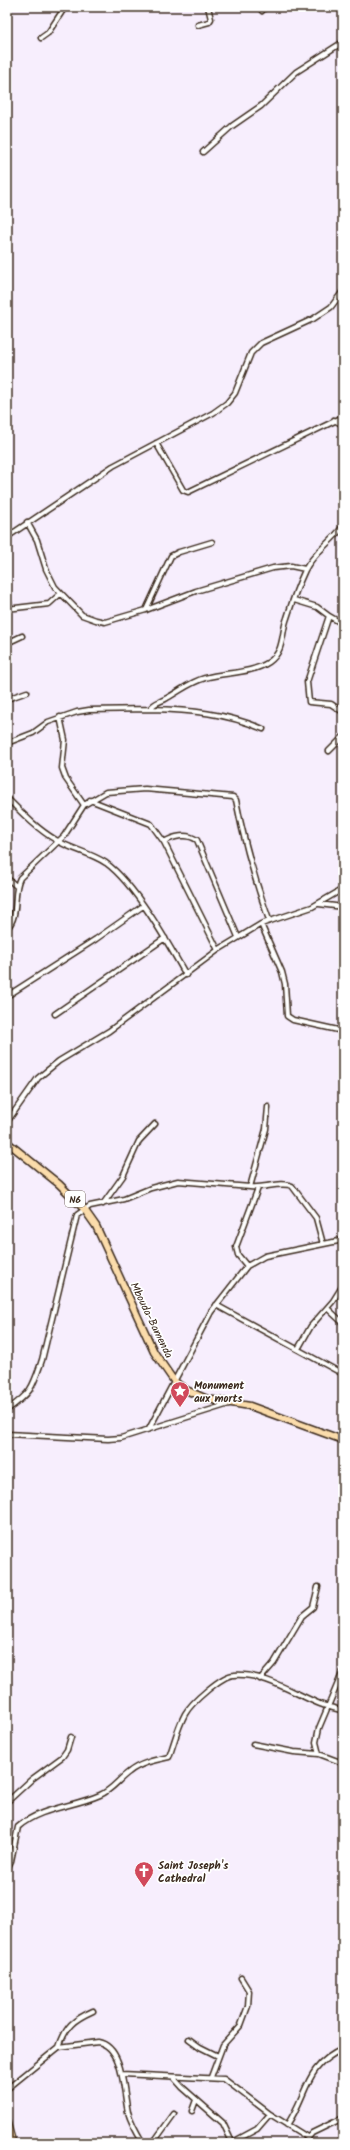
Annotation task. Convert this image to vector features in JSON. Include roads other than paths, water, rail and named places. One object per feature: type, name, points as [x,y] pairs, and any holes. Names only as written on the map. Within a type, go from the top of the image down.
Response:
[{"type":"highway","name":"N6","points":[[7,1142],[54,1180],[84,1209]]},
{"type":"highway","name":"Mbouda-Bamenda","points":[[84,1209],[96,1226],[154,1352],[174,1381],[186,1390],[207,1399],[230,1404],[250,1406],[343,1440]]},
{"type":"main road","points":[[7,2122],[13,2143]]},
{"type":"street","points":[[42,38],[48,33],[65,7]]},
{"type":"street","points":[[198,25],[208,22],[210,19],[208,7]]},
{"type":"street","points":[[203,152],[232,126],[261,106],[296,72],[343,42]]},
{"type":"street","points":[[7,537],[27,522],[113,466],[213,413],[227,403],[235,393],[251,353],[261,343],[313,319],[331,307],[343,292]]},
{"type":"street","points":[[156,443],[183,490],[188,492],[334,420],[343,417]]},
{"type":"street","points":[[334,420],[343,425]]},
{"type":"street","points":[[27,522],[37,540],[46,569],[60,594],[82,615],[105,622],[146,610],[196,591],[273,568],[291,566],[306,570]]},
{"type":"street","points":[[150,709],[153,705],[189,684],[204,678],[253,669],[271,661],[282,644],[285,624],[306,570],[315,555],[336,536],[343,526]]},
{"type":"street","points":[[146,610],[171,556],[179,552],[212,542]]},
{"type":"street","points":[[7,594],[9,608],[45,605],[60,594]]},
{"type":"street","points":[[294,600],[317,607],[343,624]]},
{"type":"street","points":[[329,616],[307,682],[307,695],[311,703],[331,704],[343,712]]},
{"type":"street","points":[[7,643],[22,636]]},
{"type":"street","points":[[7,699],[27,692]]},
{"type":"street","points":[[7,743],[34,733],[48,722],[60,717],[89,710],[150,709],[213,714],[239,719],[263,729]]},
{"type":"street","points":[[60,717],[65,740],[62,768],[66,779],[84,805]]},
{"type":"street","points":[[330,752],[343,737]]},
{"type":"street","points":[[7,928],[13,919],[16,886],[20,878],[57,841],[64,836],[84,805],[90,800],[111,790],[145,789],[233,797],[236,800],[242,832],[256,883],[269,920]]},
{"type":"street","points":[[7,798],[38,827],[57,841],[84,851],[106,864],[118,874],[143,906],[165,938],[186,975]]},
{"type":"street","points":[[90,800],[151,824],[164,842],[218,950]]},
{"type":"street","points":[[164,842],[178,836],[188,836],[197,840],[238,937]]},
{"type":"street","points":[[7,878],[16,886]]},
{"type":"street","points":[[7,1122],[38,1078],[54,1065],[109,1031],[218,950],[269,920],[319,904],[343,889]]},
{"type":"street","points":[[319,904],[343,907]]},
{"type":"street","points":[[7,996],[96,939],[143,906]]},
{"type":"street","points":[[261,924],[282,972],[285,984],[287,1016],[293,1020],[338,1030]]},
{"type":"street","points":[[56,1014],[165,938]]},
{"type":"street","points":[[250,1187],[266,1130],[268,1107]]},
{"type":"street","points":[[103,1204],[126,1170],[139,1141],[155,1124]]},
{"type":"street","points":[[7,1410],[27,1396],[34,1382],[42,1360],[76,1216],[84,1209],[124,1199],[164,1184],[178,1182],[258,1188],[284,1184],[292,1186],[316,1218],[323,1244]]},
{"type":"street","points":[[247,1266],[238,1255],[236,1247],[258,1188]]},
{"type":"street","points":[[149,1430],[216,1305],[247,1266],[265,1256],[343,1240]]},
{"type":"street","points":[[298,1349],[311,1326],[328,1308],[343,1285]]},
{"type":"street","points":[[216,1305],[343,1374]]},
{"type":"street","points":[[328,1308],[343,1323]]},
{"type":"street","points":[[7,1434],[108,1439],[121,1438],[230,1404]]},
{"type":"street","points":[[260,1679],[274,1663],[302,1616],[313,1607],[318,1587]]},
{"type":"street","points":[[319,1754],[317,1735],[343,1671]]},
{"type":"street","points":[[7,1869],[11,1861],[18,1827],[25,1820],[38,1813],[53,1810],[101,1795],[129,1771],[141,1765],[169,1757],[185,1713],[208,1691],[232,1674],[260,1679],[329,1707],[343,1711]]},
{"type":"street","points":[[7,1802],[32,1779],[62,1756],[67,1750],[71,1738]]},
{"type":"street","points":[[252,1744],[294,1752],[319,1754],[343,1763]]},
{"type":"street","points":[[211,2077],[218,2056],[225,2042],[241,2025],[248,2006],[249,1991],[241,1978]]},
{"type":"street","points":[[7,2089],[59,2047],[70,2024],[93,2012]]},
{"type":"street","points":[[189,2039],[218,2056]]},
{"type":"street","points":[[59,2047],[98,2042],[104,2043],[112,2050],[122,2074],[128,2111],[142,2143]]},
{"type":"street","points":[[287,2125],[297,2109],[307,2083],[314,2071],[335,2052],[343,2049]]},
{"type":"street","points":[[122,2074],[218,2078],[229,2082],[270,2114],[307,2137]]},
{"type":"street","points":[[174,2077],[196,2100],[223,2123],[232,2143],[257,2129],[270,2114]]},
{"type":"street","points":[[192,2111],[196,2100]]},
{"type":"street","points":[[153,2143],[174,2114]]},
{"type":"street","points":[[304,2143],[312,2132],[343,2118]]},
{"type":"place","name":"Monument aux morts","points":[[180,1408]]},
{"type":"place","name":"Saint Joseph's Cathedral","points":[[144,1888]]}]
